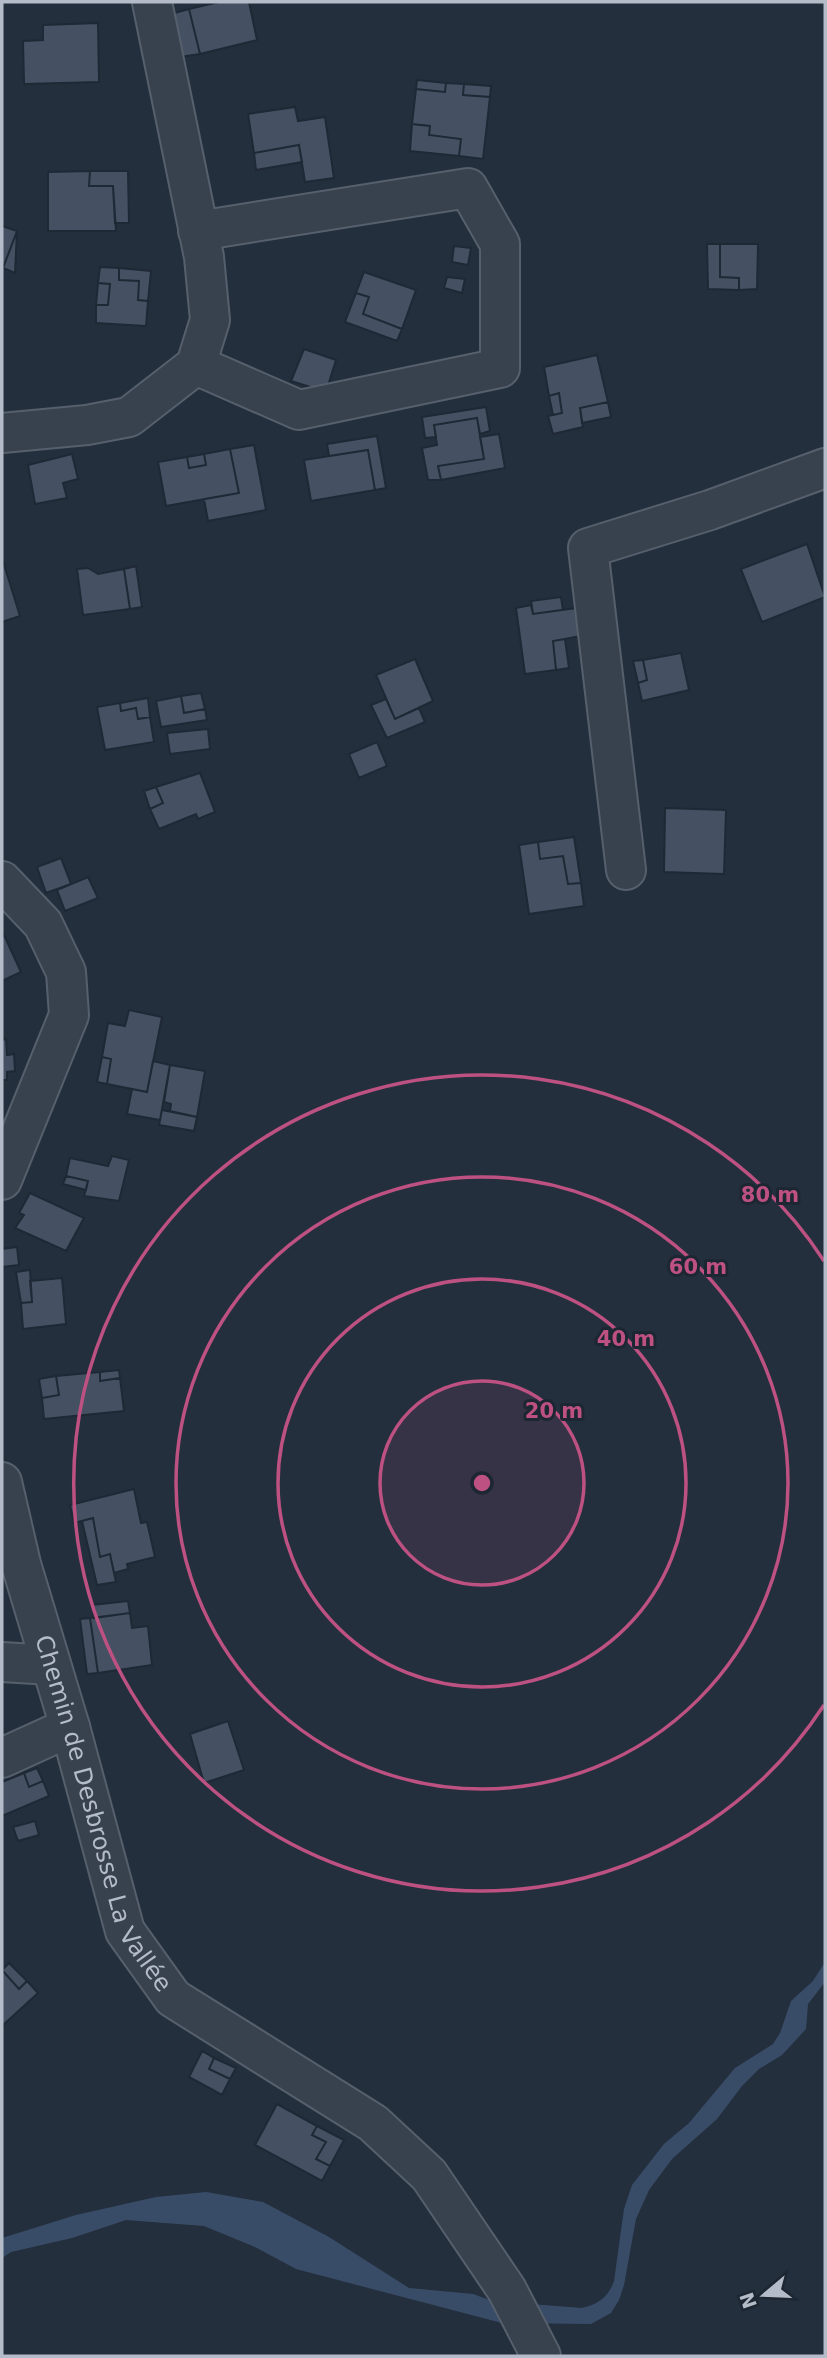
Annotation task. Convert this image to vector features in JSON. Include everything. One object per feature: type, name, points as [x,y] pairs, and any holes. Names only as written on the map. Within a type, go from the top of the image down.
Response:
[{"type":"street","points":[[2,433],[87,425],[129,416],[197,365],[210,320],[204,257],[152,2]]},
{"type":"street","points":[[197,365],[299,410],[500,368],[500,244],[468,188],[198,231]]},
{"type":"street","points":[[626,870],[588,548],[710,510],[825,468]]},
{"type":"street","points":[[2,881],[43,924],[66,972],[69,1015],[5,1161]]},
{"type":"street","name":"Chemin de Desbrosse La Vallée","points":[[2,1482],[21,1564],[70,1727],[125,1931],[173,1998],[373,2123],[429,2175],[507,2290],[540,2354]]},
{"type":"street","points":[[2,1662],[51,1665]]},
{"type":"street","points":[[2,1758],[70,1727]]},
{"type":"water","points":[[825,1962],[825,1982],[808,2004],[806,2029],[782,2055],[759,2069],[742,2086],[717,2119],[672,2159],[649,2190],[636,2219],[619,2300],[611,2313],[591,2324],[502,2323],[296,2269],[255,2247],[204,2226],[126,2220],[72,2238],[11,2252],[2,2258],[2,2238],[76,2215],[156,2197],[206,2192],[263,2202],[329,2237],[409,2288],[473,2294],[492,2301],[582,2308],[588,2306],[598,2302],[612,2287],[624,2209],[632,2185],[664,2144],[689,2123],[735,2068],[773,2044],[780,2033],[791,2001],[813,1981]]},
{"type":"building","points":[[219,2],[249,2],[257,40],[200,54],[189,9]]},
{"type":"building","points":[[189,9],[200,54],[180,57],[171,14]]},
{"type":"building","points":[[98,23],[99,82],[24,84],[23,41],[43,40],[43,25]]},
{"type":"building","points":[[417,80],[446,83],[445,92],[416,89]]},
{"type":"building","points":[[446,83],[464,84],[463,95],[490,97],[483,159],[459,156],[461,139],[429,135],[430,126],[412,124],[416,89],[445,92]]},
{"type":"building","points":[[464,84],[491,86],[490,97],[463,95]]},
{"type":"building","points":[[295,107],[298,121],[325,117],[334,178],[305,182],[299,145],[254,153],[248,114]]},
{"type":"building","points":[[412,124],[430,126],[429,135],[461,139],[459,156],[410,151]]},
{"type":"building","points":[[299,145],[302,162],[256,170],[254,153]]},
{"type":"building","points":[[90,171],[128,171],[129,223],[115,223],[113,186],[89,186]]},
{"type":"building","points":[[90,171],[89,186],[113,186],[116,231],[48,231],[48,172]]},
{"type":"building","points":[[2,226],[17,231],[3,268],[2,268]]},
{"type":"building","points":[[17,231],[15,273],[3,268]]},
{"type":"building","points":[[707,244],[720,244],[720,277],[739,278],[739,290],[708,289]]},
{"type":"building","points":[[720,244],[758,244],[757,289],[739,290],[739,278],[720,277]]},
{"type":"building","points":[[454,246],[471,248],[468,265],[452,262]]},
{"type":"building","points":[[100,267],[119,268],[119,280],[139,281],[138,300],[148,301],[146,326],[96,323],[96,305],[108,305],[110,284],[98,283]]},
{"type":"building","points":[[119,268],[151,271],[148,301],[138,300],[139,281],[119,280]]},
{"type":"building","points":[[364,272],[416,290],[402,329],[363,314],[369,297],[356,293]]},
{"type":"building","points":[[447,277],[465,279],[462,293],[444,288]]},
{"type":"building","points":[[98,283],[110,284],[108,305],[96,305]]},
{"type":"building","points":[[356,293],[369,297],[363,314],[402,329],[397,341],[345,322]]},
{"type":"building","points":[[304,349],[336,360],[326,392],[291,381]]},
{"type":"building","points":[[597,355],[608,402],[580,408],[583,427],[553,434],[548,416],[562,413],[559,393],[549,396],[544,367]]},
{"type":"building","points":[[559,393],[562,413],[553,415],[549,396]]},
{"type":"building","points":[[608,402],[611,417],[582,423],[580,408]]},
{"type":"building","points":[[486,407],[490,431],[480,434],[477,418],[434,425],[436,437],[425,438],[422,417]]},
{"type":"building","points":[[477,418],[484,459],[438,466],[441,480],[428,480],[422,448],[437,445],[434,425]]},
{"type":"building","points":[[499,434],[505,468],[441,480],[438,466],[484,459],[480,437]]},
{"type":"building","points":[[377,436],[386,488],[375,490],[368,450],[329,456],[327,444]]},
{"type":"building","points":[[254,445],[266,510],[208,521],[204,499],[239,493],[230,449]]},
{"type":"building","points":[[230,449],[239,493],[166,506],[158,462],[187,457],[189,468],[206,465],[204,454]]},
{"type":"building","points":[[368,450],[375,490],[311,501],[304,460]]},
{"type":"building","points":[[72,454],[78,479],[63,483],[67,498],[35,504],[28,465]]},
{"type":"building","points":[[204,454],[206,465],[189,468],[187,457]]},
{"type":"building","points":[[807,544],[825,597],[762,622],[741,569]]},
{"type":"building","points":[[2,558],[20,616],[2,622]]},
{"type":"building","points":[[136,566],[142,607],[130,609],[124,569]]},
{"type":"building","points":[[88,568],[98,574],[124,569],[130,609],[83,615],[77,569]]},
{"type":"building","points":[[561,597],[563,610],[533,614],[531,601]]},
{"type":"building","points":[[531,605],[533,614],[577,608],[581,636],[553,641],[556,670],[525,674],[516,608]]},
{"type":"building","points":[[565,639],[569,668],[556,670],[553,641]]},
{"type":"building","points":[[681,653],[689,690],[642,701],[638,683],[647,680],[643,660]]},
{"type":"building","points":[[415,659],[433,701],[395,719],[376,675]]},
{"type":"building","points":[[643,660],[647,680],[638,683],[633,661]]},
{"type":"building","points":[[201,693],[205,709],[184,713],[181,696]]},
{"type":"building","points":[[181,696],[184,713],[205,709],[207,720],[161,727],[156,701]]},
{"type":"building","points":[[148,698],[150,717],[138,719],[136,708],[121,711],[120,703]]},
{"type":"building","points":[[386,699],[395,719],[419,708],[425,722],[387,738],[371,705]]},
{"type":"building","points":[[120,703],[121,711],[136,708],[138,719],[150,717],[154,742],[105,750],[97,707]]},
{"type":"building","points":[[208,729],[210,749],[170,754],[167,733]]},
{"type":"building","points":[[377,742],[387,766],[359,778],[349,754]]},
{"type":"building","points":[[200,773],[215,812],[198,819],[196,814],[159,829],[150,809],[163,803],[156,787]]},
{"type":"building","points":[[156,787],[163,803],[150,809],[144,791]]},
{"type":"building","points":[[665,808],[726,810],[724,874],[664,872]]},
{"type":"building","points":[[574,837],[581,883],[568,884],[563,856],[540,859],[538,842]]},
{"type":"building","points":[[538,842],[540,859],[563,856],[568,884],[581,883],[584,906],[529,914],[519,845]]},
{"type":"building","points":[[61,858],[71,884],[46,893],[37,867]]},
{"type":"building","points":[[88,877],[98,898],[65,911],[57,890]]},
{"type":"building","points":[[4,935],[21,972],[2,981],[2,936]]},
{"type":"building","points":[[129,1010],[162,1017],[147,1092],[107,1084],[111,1059],[102,1057],[108,1023],[125,1026]]},
{"type":"building","points":[[6,1039],[7,1055],[14,1054],[15,1071],[7,1072],[7,1080],[2,1080],[2,1040]]},
{"type":"building","points":[[102,1057],[111,1059],[107,1084],[97,1082]]},
{"type":"building","points":[[153,1061],[170,1065],[160,1120],[127,1114],[132,1089],[147,1092]]},
{"type":"building","points":[[170,1065],[205,1071],[197,1117],[170,1111],[171,1104],[164,1102]]},
{"type":"building","points":[[162,1110],[197,1117],[194,1131],[159,1125]]},
{"type":"building","points":[[112,1156],[129,1160],[119,1201],[84,1196],[88,1181],[66,1176],[70,1158],[108,1166]]},
{"type":"building","points":[[66,1176],[88,1181],[86,1190],[63,1184]]},
{"type":"building","points":[[30,1193],[84,1218],[66,1251],[15,1228],[24,1215],[19,1213]]},
{"type":"building","points":[[17,1247],[19,1265],[2,1267],[2,1249]]},
{"type":"building","points":[[30,1270],[32,1302],[21,1303],[16,1272]]},
{"type":"building","points":[[62,1278],[66,1324],[23,1329],[21,1303],[32,1302],[30,1281]]},
{"type":"building","points":[[119,1370],[120,1378],[100,1381],[100,1372]]},
{"type":"building","points":[[100,1372],[100,1381],[120,1378],[124,1411],[44,1419],[42,1398],[59,1395],[56,1376]]},
{"type":"building","points":[[56,1376],[59,1395],[42,1398],[39,1379]]},
{"type":"building","points":[[134,1489],[141,1523],[147,1522],[155,1557],[127,1564],[128,1569],[114,1573],[110,1554],[100,1557],[93,1518],[74,1523],[70,1505]]},
{"type":"building","points":[[93,1518],[100,1557],[110,1554],[116,1582],[97,1585],[82,1521]]},
{"type":"building","points":[[128,1601],[130,1613],[94,1618],[92,1605]]},
{"type":"building","points":[[130,1613],[132,1628],[148,1626],[152,1665],[98,1673],[90,1618]]},
{"type":"building","points":[[90,1618],[98,1673],[87,1674],[80,1619]]},
{"type":"building","points":[[228,1721],[244,1770],[204,1783],[190,1734]]},
{"type":"building","points":[[37,1768],[43,1781],[29,1787],[24,1773]]},
{"type":"building","points":[[24,1773],[29,1787],[43,1781],[49,1796],[2,1816],[2,1782]]},
{"type":"building","points":[[35,1821],[39,1835],[18,1841],[13,1827]]},
{"type":"building","points":[[9,1963],[27,1981],[19,1989],[2,1970]]},
{"type":"building","points":[[2,1970],[19,1989],[27,1981],[38,1993],[2,2026]]},
{"type":"building","points":[[202,2051],[214,2058],[209,2069],[230,2079],[222,2095],[189,2077]]},
{"type":"building","points":[[214,2058],[236,2068],[230,2079],[209,2069]]},
{"type":"building","points":[[277,2104],[317,2126],[312,2135],[326,2142],[316,2159],[330,2166],[322,2181],[255,2145]]},
{"type":"building","points":[[317,2126],[344,2140],[330,2166],[316,2159],[326,2142],[312,2135]]}]
